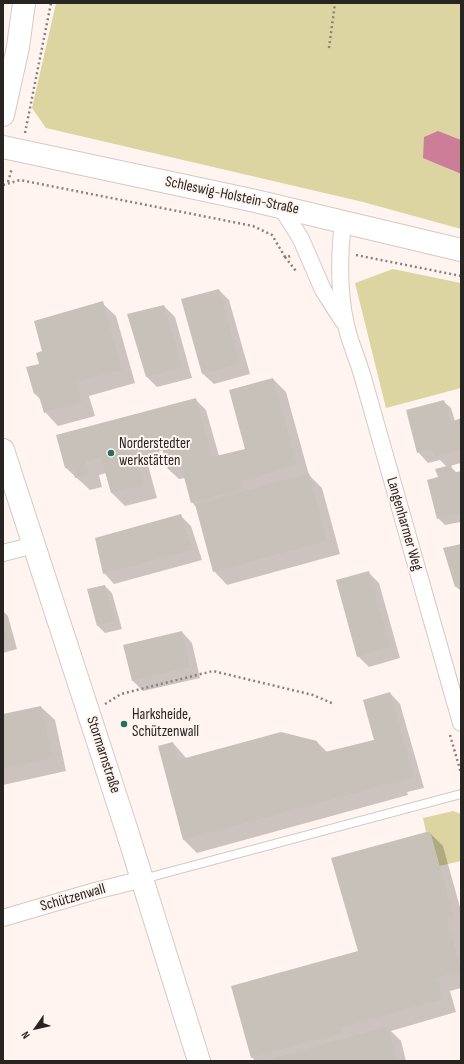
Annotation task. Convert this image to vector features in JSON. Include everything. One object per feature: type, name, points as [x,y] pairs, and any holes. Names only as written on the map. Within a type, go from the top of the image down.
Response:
[{"type":"main road","points":[[3,115],[18,47],[24,3]]},
{"type":"main road","name":"Schleswig-Holstein-Straße","points":[[11,149],[281,207],[461,250]]},
{"type":"main road","name":"Stormarnstraße","points":[[5,459],[90,714],[199,1061]]},
{"type":"street","name":"Langenharmer Weg","points":[[281,207],[293,224],[323,290],[346,326]]},
{"type":"street","name":"Langenharmer Weg","points":[[343,222],[339,253],[339,281],[346,326],[363,378],[461,723]]},
{"type":"street","points":[[3,553],[34,545]]},
{"type":"street","name":"Schützenwall","points":[[3,918],[95,891],[143,879]]},
{"type":"lane","points":[[143,879],[461,794]]},
{"type":"path","points":[[7,182],[11,149],[27,126],[51,3]]},
{"type":"path","points":[[329,48],[336,3]]},
{"type":"path","points":[[3,185],[7,182],[20,180],[253,226],[272,236],[285,257],[307,254]]},
{"type":"path","points":[[339,253],[377,258],[461,276]]},
{"type":"path","points":[[90,714],[121,694],[213,671],[313,695],[334,704]]},
{"type":"shaded area","points":[[56,3],[461,3],[461,140],[438,132],[446,168],[461,174],[461,229],[363,202],[46,128],[32,108]]},
{"type":"shaded area","points":[[438,131],[461,140],[461,174],[423,158],[424,137]]},
{"type":"shaded area","points":[[393,269],[461,283],[461,388],[386,408],[355,283]]},
{"type":"shaded area","points":[[453,811],[461,814],[461,861],[439,866],[430,831],[426,832],[423,818]]},
{"type":"building","points":[[219,289],[240,364],[202,374],[181,299]]},
{"type":"building","points":[[103,301],[122,370],[76,382],[82,402],[44,413],[38,393],[34,394],[26,367],[39,364],[36,353],[42,351],[34,321]]},
{"type":"building","points":[[164,305],[182,368],[146,377],[127,314]]},
{"type":"building","points":[[273,378],[297,465],[241,481],[243,489],[191,503],[181,466],[168,469],[159,438],[147,441],[149,447],[135,451],[144,485],[111,493],[101,458],[86,462],[89,474],[75,478],[72,466],[65,468],[56,435],[196,398],[212,457],[245,449],[229,390]]},
{"type":"building","points":[[444,400],[451,422],[461,418],[461,450],[435,457],[432,449],[417,453],[406,410]]},
{"type":"building","points":[[451,465],[453,473],[461,471],[461,513],[437,519],[427,480],[438,477],[435,469]]},
{"type":"building","points":[[309,473],[327,541],[213,572],[195,504]]},
{"type":"building","points":[[181,514],[192,550],[103,574],[95,538]]},
{"type":"building","points":[[461,544],[461,585],[455,587],[443,548]]},
{"type":"building","points":[[369,571],[390,647],[357,657],[336,580]]},
{"type":"building","points":[[105,585],[115,621],[97,626],[87,589]]},
{"type":"building","points":[[3,627],[7,639],[3,640]]},
{"type":"building","points":[[182,631],[190,667],[132,681],[123,645]]},
{"type":"building","points":[[390,692],[414,777],[183,840],[158,746],[173,742],[178,760],[281,732],[317,741],[321,753],[374,740],[363,700]]},
{"type":"building","points":[[41,706],[53,758],[3,769],[3,714]]},
{"type":"building","points":[[430,831],[454,918],[447,920],[461,968],[461,971],[437,978],[443,999],[340,1028],[342,1033],[251,1058],[231,986],[358,951],[331,858]]},
{"type":"building","points":[[388,1026],[397,1061],[262,1061]]},
{"type":"place","name":"Norderstedter werkstätten","points":[[111,453]]},
{"type":"place","name":"Harksheide, Schützenwall","points":[[124,724]]}]
